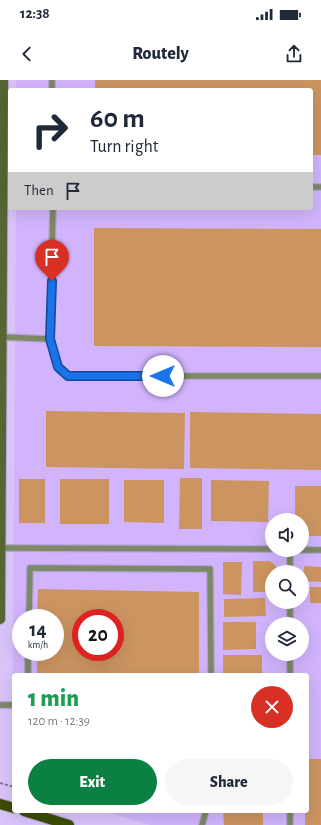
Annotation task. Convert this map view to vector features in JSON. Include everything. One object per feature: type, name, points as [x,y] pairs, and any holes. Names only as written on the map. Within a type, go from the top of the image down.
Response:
[{"type":"main road","points":[[0,804],[12,807]]},
{"type":"main road","points":[[30,813],[69,825]]},
{"type":"street","points":[[0,619],[3,80]]},
{"type":"lane","points":[[53,210],[50,339],[58,367],[68,376],[321,376]]},
{"type":"lane","points":[[1,337],[50,339]]},
{"type":"lane","points":[[0,548],[265,549]]},
{"type":"lane","points":[[309,550],[321,550]]},
{"type":"lane","points":[[29,609],[30,568],[210,569],[211,673]]},
{"type":"lane","points":[[28,661],[28,673]]},
{"type":"lane","points":[[290,661],[290,673]]},
{"type":"lane","points":[[0,705],[12,705]]},
{"type":"lane","points":[[202,825],[205,813]]},
{"type":"lane","points":[[290,813],[290,825]]},
{"type":"path","points":[[0,783],[12,786]]},
{"type":"shaded area","points":[[16,80],[321,80],[321,825],[151,825],[108,813],[309,813],[309,673],[13,673],[13,661],[64,661],[64,609],[13,609],[16,210],[313,210],[313,88],[16,88]]},
{"type":"building","points":[[95,80],[321,80],[321,155],[313,155],[313,88],[95,88]]},
{"type":"building","points":[[94,228],[321,229],[321,347],[94,346]]},
{"type":"building","points":[[46,411],[185,413],[184,469],[46,467]]},
{"type":"building","points":[[190,412],[321,414],[321,470],[190,468]]},
{"type":"building","points":[[180,478],[202,478],[202,529],[179,529]]},
{"type":"building","points":[[19,479],[45,479],[45,523],[19,523]]},
{"type":"building","points":[[60,479],[109,479],[109,524],[60,524]]},
{"type":"building","points":[[124,480],[164,480],[164,523],[124,522]]},
{"type":"building","points":[[211,480],[269,481],[268,513],[265,513],[265,522],[211,521]]},
{"type":"building","points":[[295,486],[321,486],[321,536],[309,536],[309,513],[295,513]]},
{"type":"building","points":[[253,561],[270,561],[275,565],[265,565],[265,592],[253,592]]},
{"type":"building","points":[[223,562],[242,562],[241,595],[223,594]]},
{"type":"building","points":[[309,566],[321,567],[321,582],[309,581]]},
{"type":"building","points":[[310,587],[321,587],[321,603],[310,603]]},
{"type":"building","points":[[38,589],[199,592],[199,673],[37,673],[37,661],[64,661],[64,609],[37,609]]},
{"type":"building","points":[[265,598],[266,616],[224,617],[224,599]]},
{"type":"building","points":[[223,622],[256,622],[256,649],[223,650]]},
{"type":"building","points":[[223,655],[262,655],[262,673],[223,673]]},
{"type":"building","points":[[309,759],[321,759],[321,825],[305,825],[305,813],[309,813]]},
{"type":"building","points":[[223,813],[263,813],[263,825],[224,825]]},
{"type":"route","points":[[52,281],[50,339],[58,367],[68,376],[163,376]]}]
